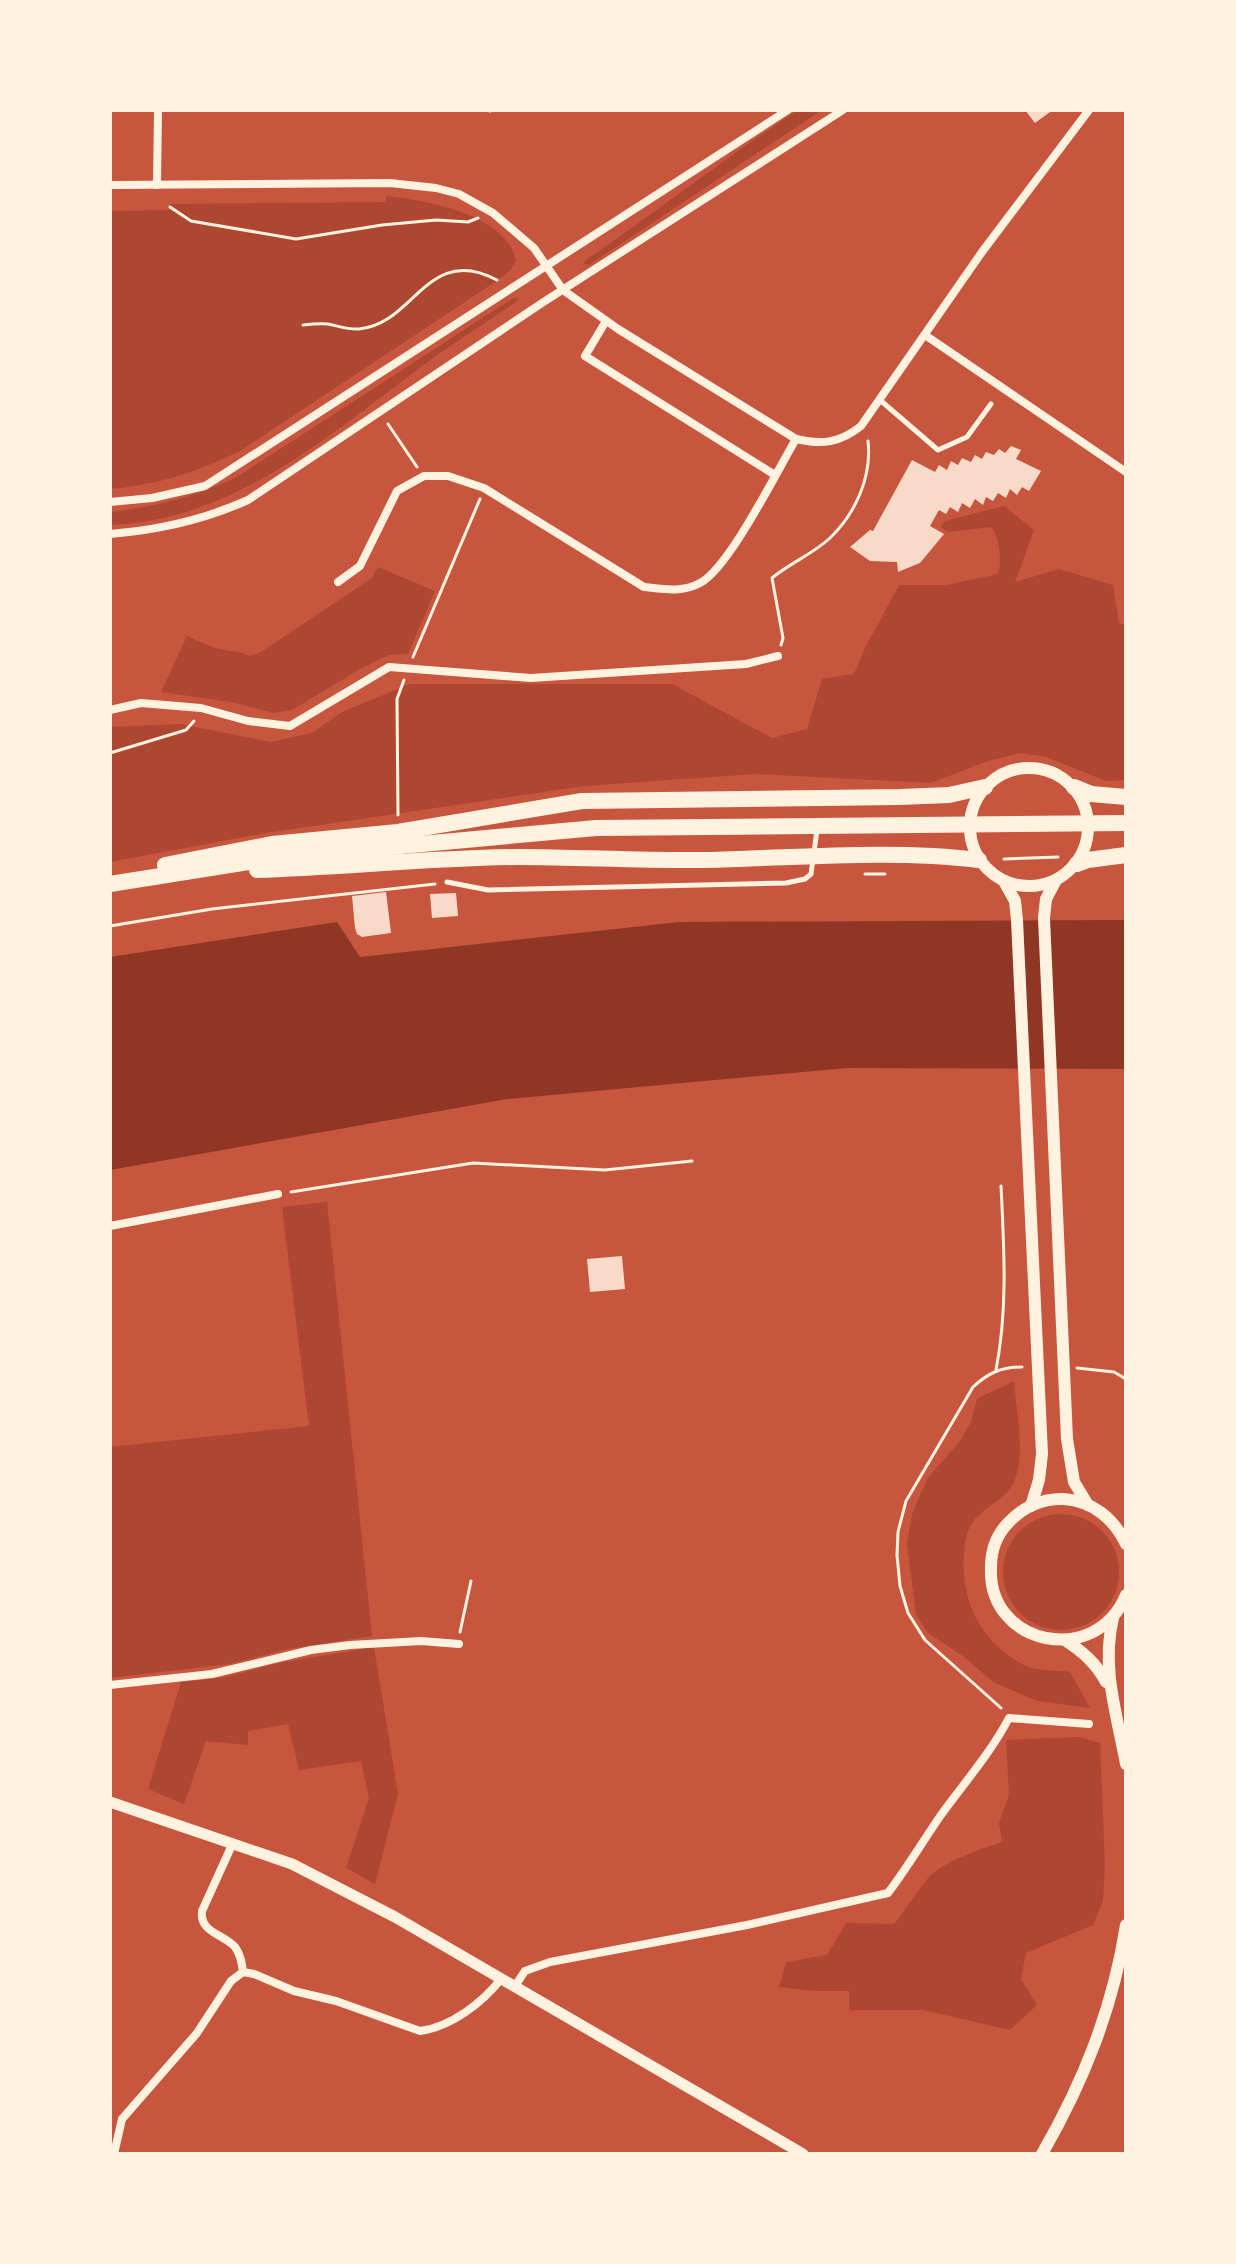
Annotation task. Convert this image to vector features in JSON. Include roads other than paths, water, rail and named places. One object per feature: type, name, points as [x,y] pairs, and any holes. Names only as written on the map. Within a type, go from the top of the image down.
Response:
[{"type":"highway","points":[[110,882],[164,865],[272,844],[398,832],[582,801],[900,797],[949,795],[985,787]]},
{"type":"highway","points":[[1074,787],[1091,794],[1126,797]]},
{"type":"highway","points":[[110,882],[296,856],[596,828],[1126,823]]},
{"type":"highway","points":[[1077,864],[1126,855]]},
{"type":"highway","points":[[188,872],[331,868],[406,860],[520,857],[693,860],[919,856],[979,860]]},
{"type":"main road","points":[[1004,881],[1034,886],[1056,880],[1077,864],[1085,850],[1089,832],[1083,800],[1074,787],[1058,774],[1039,768],[1019,768],[1000,774],[985,787],[975,802],[970,819],[971,838],[979,860],[1004,881],[1015,901],[1017,920],[1040,1439],[1039,1480],[1031,1506]]},
{"type":"main road","points":[[1056,880],[1046,899],[1044,918],[1067,1439],[1074,1482],[1088,1505]]},
{"type":"main road","points":[[1114,1616],[1088,1635],[1065,1640],[1041,1637],[1019,1627],[1002,1609],[993,1587],[991,1563],[997,1539],[1011,1520],[1031,1506],[1059,1499],[1088,1505],[1107,1517],[1124,1538]]},
{"type":"main road","points":[[1126,1595],[1114,1616],[1107,1648],[1110,1688],[1126,1764]]},
{"type":"main road","points":[[1065,1640],[1087,1655],[1110,1688]]},
{"type":"main road","points":[[1042,2154],[1074,2096],[1100,2032],[1126,1925]]},
{"type":"street","points":[[157,185],[158,110]]},
{"type":"street","points":[[110,502],[152,498],[205,486],[788,110]]},
{"type":"street","points":[[110,534],[151,530],[215,515],[248,500],[563,290],[843,110]]},
{"type":"street","points":[[110,185],[390,183],[459,194],[493,213],[534,248],[563,290],[606,321],[796,439],[829,443],[861,426],[982,252],[1089,110]]},
{"type":"street","points":[[606,321],[585,356],[775,475]]},
{"type":"street","points":[[925,335],[1126,472]]},
{"type":"street","points":[[338,582],[360,566],[397,491],[424,476],[448,476],[484,488],[644,587],[668,590],[697,585],[717,569],[796,439]]},
{"type":"street","points":[[110,710],[141,703],[201,708],[248,721],[290,726],[389,667],[531,678],[746,664],[778,656]]},
{"type":"street","points":[[110,1226],[278,1194]]},
{"type":"street","points":[[110,1685],[212,1674],[311,1650],[350,1645],[421,1641],[459,1644]]},
{"type":"street","points":[[515,1986],[525,1971],[550,1962],[747,1925],[888,1893],[941,1816],[968,1783],[1009,1718],[1089,1724]]},
{"type":"street","points":[[110,1802],[292,1864],[395,1917],[803,2154]]},
{"type":"street","points":[[232,1845],[202,1911],[201,1920],[235,1947],[242,1960],[243,1972]]},
{"type":"street","points":[[114,2154],[122,2119],[197,2033],[231,1981],[243,1972],[420,2031],[434,2029],[477,2004],[501,1979]]},
{"type":"lane","points":[[880,399],[938,450],[967,437],[991,404]]},
{"type":"lane","points":[[447,882],[488,890],[786,883],[805,879],[814,869],[818,825]]}]
